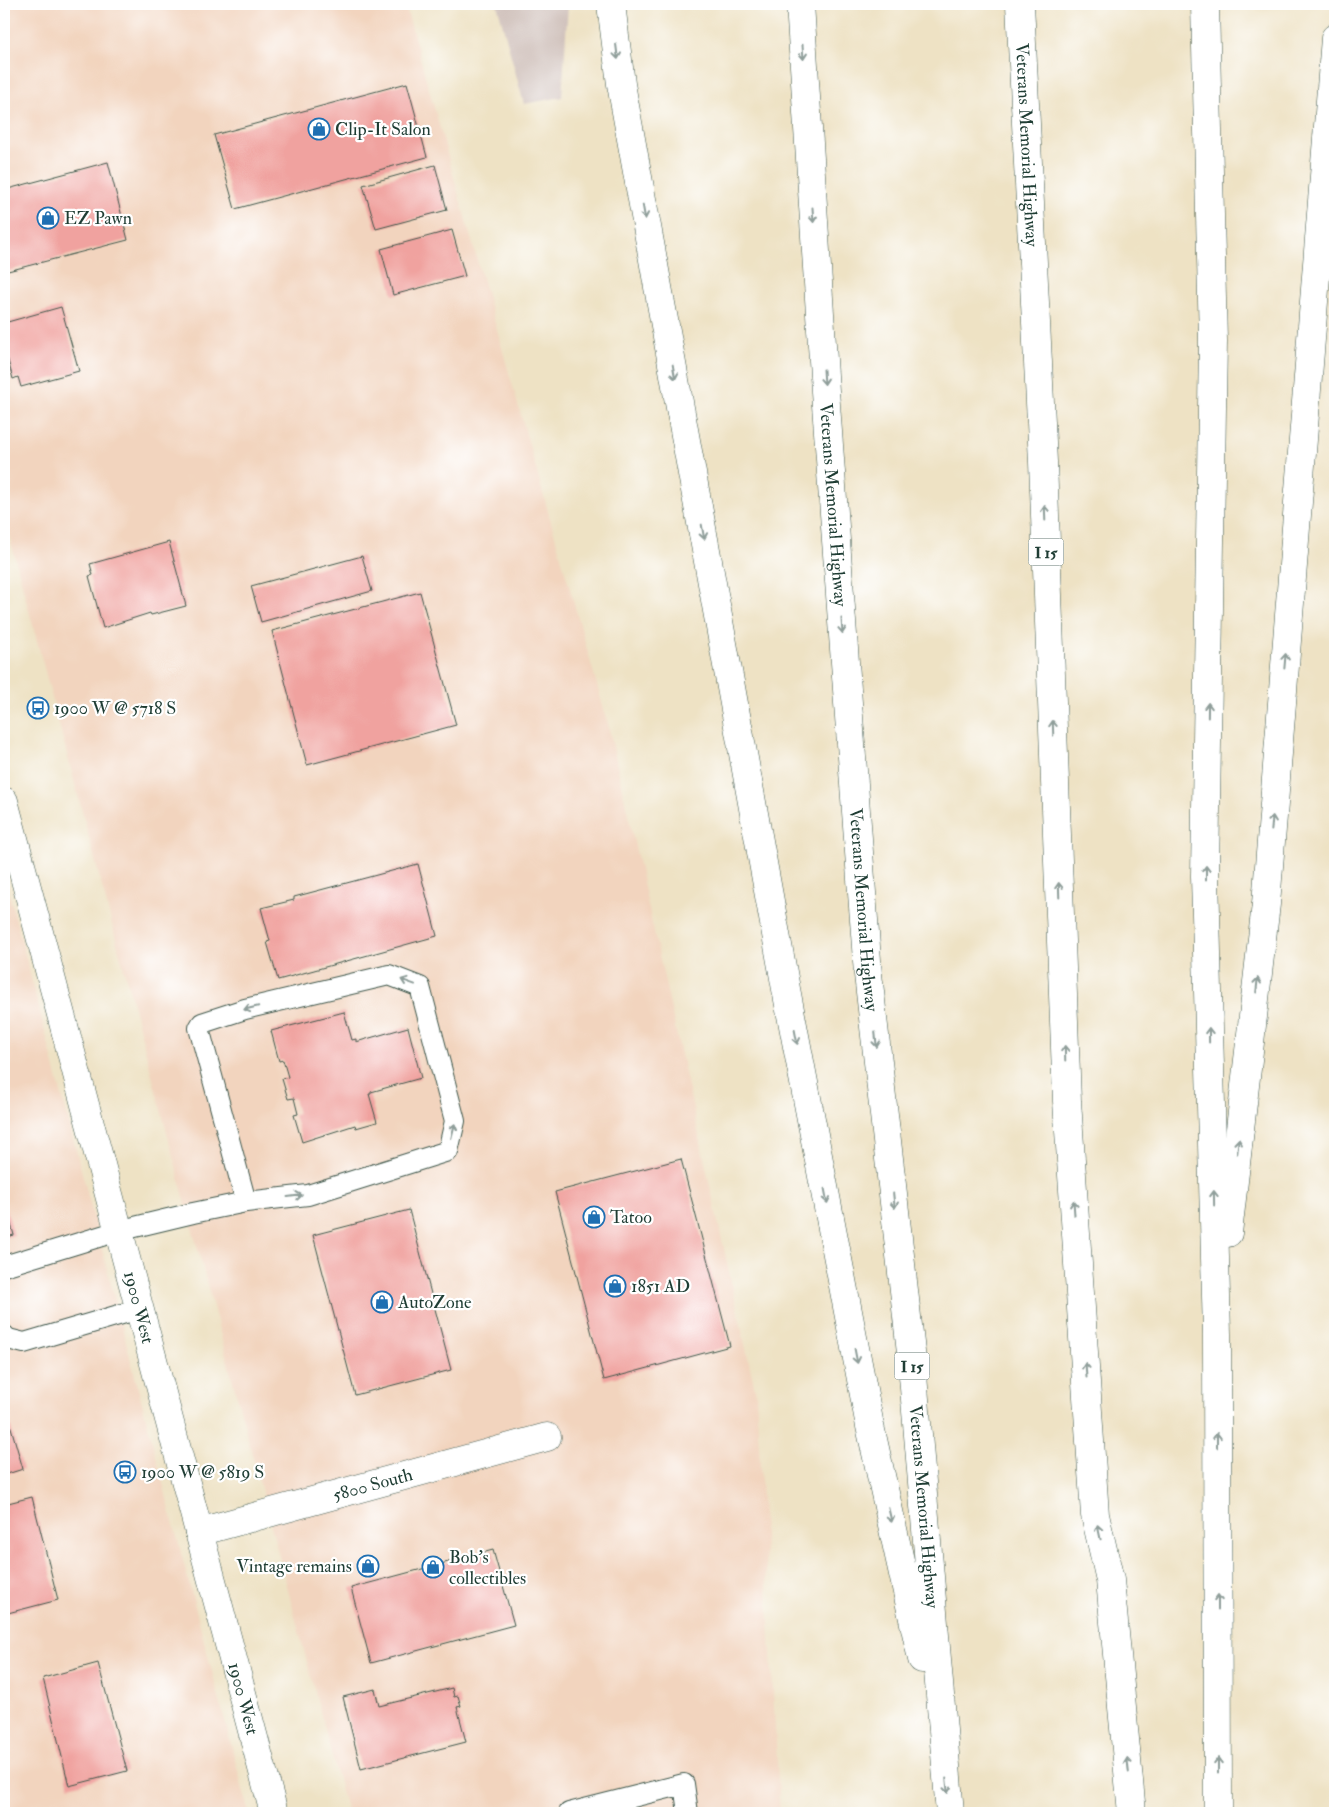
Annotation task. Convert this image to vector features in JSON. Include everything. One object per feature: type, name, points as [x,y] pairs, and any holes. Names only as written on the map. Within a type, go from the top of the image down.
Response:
[{"type":"main road","points":[[610,4],[621,84],[786,989],[870,1426],[945,1758]]},
{"type":"main road","name":"Veterans Memorial Highway","points":[[800,4],[824,391],[868,974],[911,1352],[950,1813]]},
{"type":"main road","name":"Veterans Memorial Highway","points":[[1020,4],[1043,462],[1067,1101],[1095,1515],[1110,1580],[1132,1813]]},
{"type":"main road","points":[[1205,4],[1213,341],[1206,876],[1217,1334],[1218,1813]]},
{"type":"main road","points":[[1217,1334],[1266,904],[1335,38]]},
{"type":"main road","name":"1900 West","points":[[4,801],[274,1813]]},
{"type":"main road","name":"5800 South","points":[[199,1532],[547,1437]]},
{"type":"lane","points":[[4,1266],[118,1231],[246,1202],[308,1195],[448,1151],[455,1121],[420,987],[389,975],[245,1009],[202,1023],[199,1028],[246,1202]]},
{"type":"lane","points":[[4,1335],[8,1339],[24,1343],[139,1309]]},
{"type":"lane","points":[[569,1813],[684,1784],[688,1813]]},
{"type":"shaded area","points":[[4,4],[405,4],[608,724],[756,1394],[780,1813],[347,1813],[4,516]]},
{"type":"shaded area","points":[[497,4],[568,4],[562,97],[524,104]]},
{"type":"shaded area","points":[[4,874],[249,1813],[4,1813]]},
{"type":"building","points":[[407,83],[427,157],[235,209],[214,135]]},
{"type":"building","points":[[108,162],[128,240],[4,272],[4,190]]},
{"type":"building","points":[[435,165],[447,210],[376,229],[363,185]]},
{"type":"building","points":[[452,230],[465,276],[393,295],[381,249]]},
{"type":"building","points":[[61,307],[79,371],[21,387],[18,377],[13,379],[4,346],[4,323]]},
{"type":"building","points":[[169,542],[186,606],[151,615],[150,613],[103,628],[89,576],[93,575],[90,564]]},
{"type":"building","points":[[362,556],[372,591],[261,622],[251,586]]},
{"type":"building","points":[[420,592],[456,725],[307,765],[272,631]]},
{"type":"building","points":[[418,864],[437,936],[278,980],[267,942],[270,941],[261,908],[294,900],[294,897]]},
{"type":"building","points":[[344,1012],[352,1040],[356,1039],[356,1042],[408,1027],[421,1078],[369,1094],[377,1122],[356,1128],[355,1125],[302,1142],[294,1115],[298,1114],[294,1098],[288,1099],[282,1079],[288,1077],[283,1060],[279,1061],[271,1031]]},
{"type":"building","points":[[681,1159],[730,1346],[604,1380],[555,1192]]},
{"type":"building","points":[[4,1201],[14,1235],[4,1238]]},
{"type":"building","name":"AutoZone","points":[[409,1210],[451,1370],[355,1395],[313,1235]]},
{"type":"building","points":[[4,1403],[23,1469],[4,1475]]},
{"type":"building","points":[[32,1497],[58,1600],[4,1614],[4,1504]]},
{"type":"building","points":[[493,1550],[514,1625],[371,1663],[351,1588]]},
{"type":"building","points":[[98,1663],[127,1771],[69,1786],[43,1678]]},
{"type":"building","points":[[452,1688],[454,1697],[458,1696],[461,1706],[457,1707],[466,1742],[361,1769],[343,1697],[375,1689],[379,1706]]},
{"type":"place","name":"Clip-It Salon","points":[[319,129]]},
{"type":"place","name":"EZ Pawn","points":[[48,218]]},
{"type":"place","name":"1900 W @ 5718 S","points":[[38,708]]},
{"type":"place","name":"Tatoo","points":[[594,1217]]},
{"type":"place","name":"1851 AD","points":[[615,1286]]},
{"type":"place","name":"AutoZone","points":[[382,1302]]},
{"type":"place","name":"1900 W @ 5819 S","points":[[125,1472]]},
{"type":"place","name":"Vintage remains","points":[[368,1566]]},
{"type":"place","name":"Bob's collectibles","points":[[433,1567]]}]
